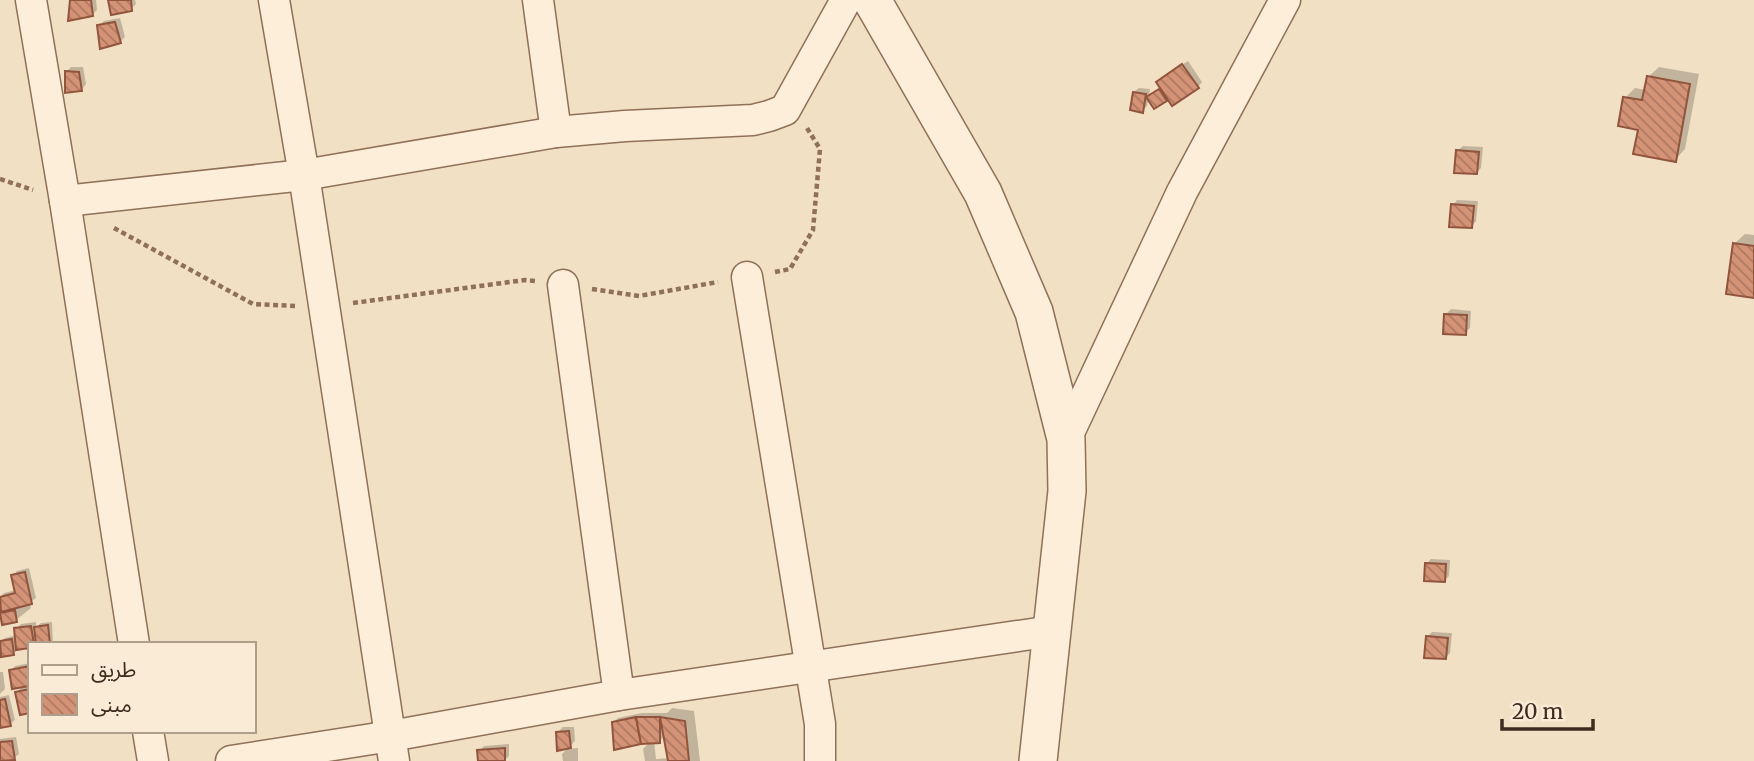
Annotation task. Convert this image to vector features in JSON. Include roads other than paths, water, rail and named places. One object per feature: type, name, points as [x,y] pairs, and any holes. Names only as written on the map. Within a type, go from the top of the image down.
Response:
[{"type":"street","points":[[32,0],[134,642]]},
{"type":"street","points":[[274,0],[304,175],[392,749]]},
{"type":"street","points":[[538,0],[556,132]]},
{"type":"street","points":[[65,201],[304,175],[556,132],[625,125],[753,120],[785,110],[846,0]]},
{"type":"street","points":[[872,0],[983,193],[1034,312],[1066,439],[1067,491],[1038,761]]},
{"type":"street","points":[[1066,439],[1182,192],[1285,0]]},
{"type":"street","points":[[747,277],[820,724],[820,761]]},
{"type":"street","points":[[563,285],[618,695]]},
{"type":"street","points":[[230,761],[392,749],[618,695],[1052,631]]},
{"type":"street","points":[[148,733],[153,761]]}]
